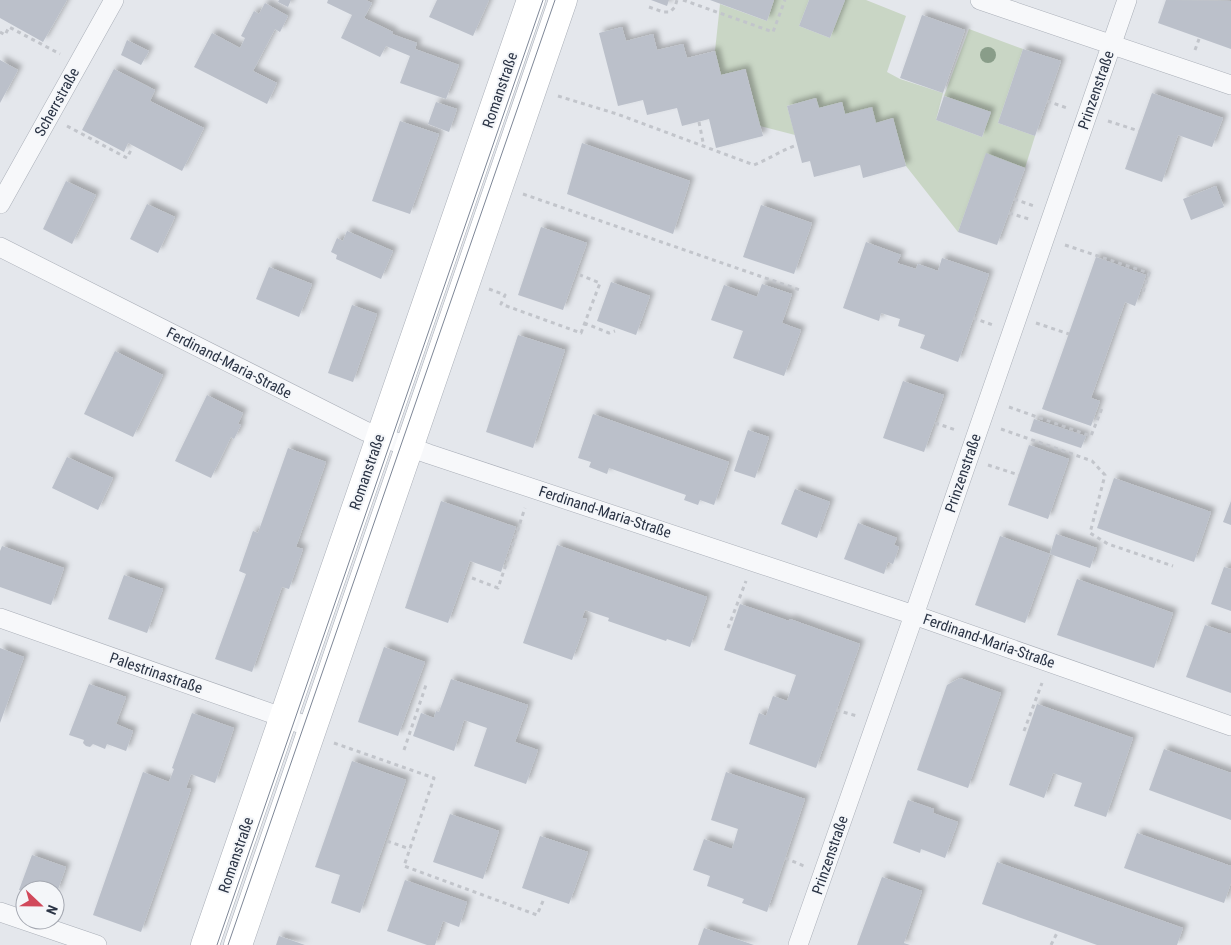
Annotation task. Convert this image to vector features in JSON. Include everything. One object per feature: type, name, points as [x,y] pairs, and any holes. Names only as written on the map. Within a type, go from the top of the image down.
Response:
[{"type":"main road","name":"Romanstraße","points":[[205,945],[530,0]]},
{"type":"main road","name":"Romanstraße","points":[[238,945],[563,0]]},
{"type":"street","name":"Scherrstraße","points":[[0,204],[114,0]]},
{"type":"street","points":[[980,0],[1231,85]]},
{"type":"street","name":"Prinzenstraße","points":[[798,945],[1127,0]]},
{"type":"street","name":"Ferdinand-Maria-Straße","points":[[0,247],[379,437],[914,615],[1231,726]]},
{"type":"street","name":"Palestrinastraße","points":[[0,618],[284,717],[312,731]]},
{"type":"street","points":[[0,912],[97,945]]},
{"type":"path","points":[[649,7],[663,12],[670,12],[678,0]]},
{"type":"path","points":[[683,0],[773,32],[785,0]]},
{"type":"path","points":[[0,32],[5,35],[9,27],[78,64]]},
{"type":"path","points":[[553,94],[617,114],[754,166],[785,149],[797,145]]},
{"type":"path","points":[[1087,114],[1139,131]]},
{"type":"path","points":[[49,117],[127,158],[131,150]]},
{"type":"path","points":[[698,122],[704,147]]},
{"type":"path","points":[[499,186],[800,290]]},
{"type":"path","points":[[1014,199],[1028,204]]},
{"type":"path","points":[[1009,213],[1024,218]]},
{"type":"path","points":[[1045,238],[1149,273],[1142,295]]},
{"type":"path","points":[[466,281],[505,295],[502,304],[580,333],[600,283],[580,275]]},
{"type":"path","points":[[1017,317],[1069,334]]},
{"type":"path","points":[[973,318],[987,323]]},
{"type":"path","points":[[584,324],[609,333],[614,331]]},
{"type":"path","points":[[988,400],[1091,436],[1102,408]]},
{"type":"path","points":[[934,422],[951,428]]},
{"type":"path","points":[[981,422],[1092,461],[1105,475],[1090,533],[1108,544],[1173,566]]},
{"type":"path","points":[[968,458],[1019,475]]},
{"type":"path","points":[[472,578],[498,588],[532,488]]},
{"type":"path","points":[[728,628],[753,562]]},
{"type":"path","points":[[1024,731],[1049,662]]},
{"type":"path","points":[[404,750],[427,682]]},
{"type":"path","points":[[836,710],[853,715]]},
{"type":"path","points":[[312,731],[434,778],[404,866],[537,914],[543,901]]},
{"type":"path","points":[[388,841],[410,848]]},
{"type":"path","points":[[785,858],[804,865]]},
{"type":"path","points":[[1051,945],[1058,931]]},
{"type":"green space","points":[[774,0],[809,0],[799,26],[830,38],[845,0],[866,0],[906,16],[887,72],[900,79],[943,93],[936,120],[982,137],[991,112],[944,96],[969,29],[1023,49],[998,123],[1035,136],[1025,168],[986,154],[958,232],[906,166],[893,118],[876,123],[845,114],[842,102],[819,108],[816,98],[787,106],[795,135],[760,126],[746,69],[721,75],[715,51],[720,4],[767,21]]},
{"type":"building","points":[[0,0],[67,0],[43,42],[0,18]]},
{"type":"building","points":[[279,0],[291,0],[288,7],[278,2]]},
{"type":"building","points":[[328,0],[366,0],[372,3],[364,18],[393,32],[392,34],[417,43],[415,49],[459,65],[446,99],[400,83],[410,56],[386,46],[380,57],[341,38],[352,15],[327,3]]},
{"type":"building","points":[[437,0],[489,0],[473,36],[429,17]]},
{"type":"building","points":[[651,0],[669,0],[667,6]]},
{"type":"building","points":[[710,0],[774,0],[767,21]]},
{"type":"building","points":[[809,0],[845,0],[830,38],[799,26]]},
{"type":"building","points":[[1166,0],[1231,1],[1231,49],[1158,23]]},
{"type":"building","points":[[265,3],[288,16],[280,32],[275,29],[253,71],[277,83],[267,104],[194,67],[212,33],[240,48],[245,38],[241,36],[254,11],[259,14]]},
{"type":"building","points":[[922,15],[965,30],[943,93],[900,78]]},
{"type":"building","points":[[622,27],[626,41],[653,34],[657,50],[683,44],[687,58],[715,51],[721,75],[745,69],[763,136],[716,148],[709,119],[682,126],[677,108],[647,115],[643,100],[618,106],[599,33]]},
{"type":"building","points":[[127,40],[149,51],[141,65],[121,55]]},
{"type":"building","points":[[1023,49],[1061,61],[1035,136],[998,123]]},
{"type":"building","points":[[0,60],[18,70],[0,103]]},
{"type":"building","points":[[114,69],[155,90],[150,101],[204,128],[182,171],[128,143],[124,152],[82,130]]},
{"type":"building","points":[[1152,93],[1223,118],[1212,147],[1178,135],[1162,182],[1125,169]]},
{"type":"building","points":[[944,96],[991,112],[982,137],[936,120]]},
{"type":"building","points":[[816,98],[819,108],[842,102],[845,114],[872,107],[876,123],[893,118],[906,166],[863,178],[860,165],[814,177],[810,161],[802,163],[787,106]]},
{"type":"building","points":[[436,102],[457,109],[449,132],[428,124]]},
{"type":"building","points":[[400,121],[439,134],[410,214],[372,201]]},
{"type":"building","points":[[582,143],[690,181],[673,234],[567,194]]},
{"type":"building","points":[[986,153],[1025,168],[997,245],[958,232]]},
{"type":"building","points":[[66,181],[96,195],[72,244],[43,229]]},
{"type":"building","points":[[1216,186],[1224,207],[1191,220],[1183,199]]},
{"type":"building","points":[[147,204],[175,217],[158,253],[130,239]]},
{"type":"building","points":[[761,205],[812,223],[794,274],[743,257]]},
{"type":"building","points":[[541,227],[587,243],[563,310],[518,295]]},
{"type":"building","points":[[347,231],[393,251],[381,279],[336,259],[337,255],[331,252],[337,238],[343,241]]},
{"type":"building","points":[[866,242],[901,255],[897,263],[916,269],[918,264],[938,271],[942,258],[989,274],[958,362],[920,348],[925,335],[898,326],[900,319],[881,313],[879,321],[843,308]]},
{"type":"building","points":[[1096,257],[1146,275],[1135,306],[1125,302],[1091,398],[1100,401],[1091,426],[1042,409]]},
{"type":"building","points":[[269,267],[312,284],[299,317],[256,299]]},
{"type":"building","points":[[611,282],[650,296],[636,335],[597,321]]},
{"type":"building","points":[[762,284],[792,294],[782,323],[801,330],[784,376],[733,358],[743,331],[711,320],[724,285],[757,297]]},
{"type":"building","points":[[352,305],[377,314],[353,382],[328,373]]},
{"type":"building","points":[[518,335],[565,350],[533,448],[486,432]]},
{"type":"building","points":[[115,351],[163,375],[133,437],[84,414]]},
{"type":"building","points":[[903,381],[944,395],[924,452],[883,438]]},
{"type":"building","points":[[207,395],[243,413],[238,424],[241,425],[234,439],[231,437],[211,478],[175,461]]},
{"type":"building","points":[[593,414],[729,462],[714,505],[700,500],[698,505],[684,500],[686,495],[609,468],[607,474],[589,467],[591,462],[578,458]]},
{"type":"building","points":[[1034,419],[1086,436],[1081,448],[1030,431]]},
{"type":"building","points":[[748,430],[769,437],[755,478],[734,471]]},
{"type":"building","points":[[1029,445],[1069,459],[1048,519],[1008,505]]},
{"type":"building","points":[[288,448],[326,462],[296,547],[303,549],[289,589],[282,587],[252,672],[215,659],[246,574],[239,571],[253,531],[258,533]]},
{"type":"building","points":[[67,457],[113,478],[98,510],[52,488]]},
{"type":"building","points":[[1114,478],[1211,512],[1194,562],[1097,528]]},
{"type":"building","points":[[795,489],[830,502],[817,538],[781,524]]},
{"type":"building","points":[[441,501],[516,527],[501,572],[470,561],[448,623],[405,608]]},
{"type":"building","points":[[1231,501],[1231,525],[1223,522]]},
{"type":"building","points":[[858,523],[897,538],[894,545],[899,547],[893,564],[888,562],[884,574],[844,559]]},
{"type":"building","points":[[1056,534],[1097,548],[1090,568],[1050,554]]},
{"type":"building","points":[[1000,536],[1050,554],[1025,623],[975,605]]},
{"type":"building","points":[[557,545],[707,597],[690,647],[667,639],[666,641],[608,621],[609,618],[585,610],[582,618],[587,619],[572,660],[523,643]]},
{"type":"building","points":[[2,546],[64,568],[51,605],[0,587],[0,551]]},
{"type":"building","points":[[1224,567],[1231,569],[1231,611],[1211,604]]},
{"type":"building","points":[[124,575],[163,589],[147,633],[108,619]]},
{"type":"building","points":[[1077,579],[1173,613],[1154,668],[1057,635]]},
{"type":"building","points":[[740,604],[789,621],[790,619],[860,644],[816,768],[749,744],[759,713],[766,716],[773,696],[787,701],[796,675],[724,650]]},
{"type":"building","points":[[1205,625],[1231,634],[1231,693],[1186,677]]},
{"type":"building","points":[[384,647],[425,662],[398,736],[358,722]]},
{"type":"building","points":[[0,648],[24,657],[0,723]]},
{"type":"building","points":[[960,678],[1001,693],[968,788],[917,770],[947,685]]},
{"type":"building","points":[[451,679],[528,705],[515,742],[538,750],[526,784],[474,766],[487,728],[464,720],[454,751],[413,736],[421,713],[434,718],[436,711],[439,712]]},
{"type":"building","points":[[89,684],[126,697],[116,724],[133,731],[126,751],[107,744],[105,749],[93,744],[90,747],[86,746],[83,743],[84,740],[69,735]]},
{"type":"building","points":[[1037,704],[1133,738],[1106,817],[1074,806],[1082,783],[1053,773],[1044,798],[1009,785]]},
{"type":"building","points":[[192,713],[234,728],[215,783],[191,774],[186,788],[191,789],[141,932],[93,915],[143,772],[169,782],[174,769],[172,768]]},
{"type":"building","points":[[1164,749],[1231,773],[1231,820],[1149,790]]},
{"type":"building","points":[[352,761],[406,780],[360,913],[331,903],[340,875],[315,867]]},
{"type":"building","points":[[726,772],[805,799],[767,912],[742,903],[744,899],[707,886],[710,876],[693,870],[704,839],[732,849],[738,829],[711,820]]},
{"type":"building","points":[[908,800],[934,809],[933,813],[958,822],[945,858],[921,849],[920,853],[893,843]]},
{"type":"building","points":[[450,814],[499,831],[483,879],[433,862]]},
{"type":"building","points":[[1137,833],[1231,866],[1231,883],[1224,903],[1124,868]]},
{"type":"building","points":[[540,836],[588,852],[569,904],[522,888]]},
{"type":"building","points":[[32,855],[66,867],[61,880],[23,880]]},
{"type":"building","points":[[997,862],[1183,928],[1177,945],[1097,945],[982,904]]},
{"type":"building","points":[[882,877],[922,891],[904,943],[910,945],[857,945]]},
{"type":"building","points":[[405,880],[467,902],[459,927],[443,921],[435,945],[427,945],[387,931]]},
{"type":"building","points":[[704,928],[754,945],[698,945]]},
{"type":"building","points":[[279,936],[305,945],[276,945]]},
{"type":"tram line","points":[[217,945],[543,0]]},
{"type":"tram line","points":[[228,945],[555,0]]}]
